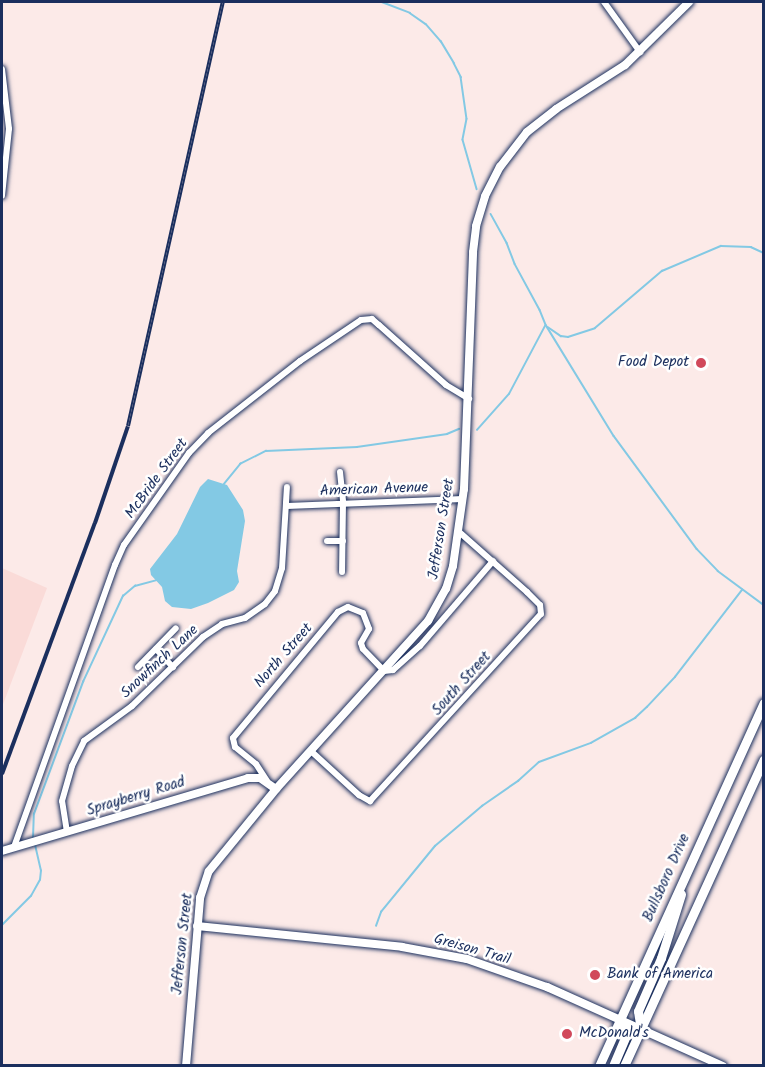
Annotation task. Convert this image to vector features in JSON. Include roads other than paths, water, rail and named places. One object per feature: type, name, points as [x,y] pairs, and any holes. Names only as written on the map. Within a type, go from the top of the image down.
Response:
[{"type":"main road","name":"Bullsboro Drive","points":[[599,1065],[764,702]]},
{"type":"main road","points":[[624,1065],[764,759]]},
{"type":"main road","points":[[641,1030],[638,1011],[671,931],[685,873]]},
{"type":"main road","points":[[613,1065],[626,1036],[625,1027],[620,1020]]},
{"type":"street","points":[[604,2],[640,52]]},
{"type":"street","name":"Jefferson Street","points":[[186,1065],[200,898],[209,871],[276,789],[384,671],[440,604],[453,566],[463,499],[469,399],[472,252],[476,226],[485,196],[500,167],[527,132],[556,109],[612,74],[640,52],[689,2]]},
{"type":"street","points":[[2,69],[9,129],[2,196]]},
{"type":"street","name":"McBride Street","points":[[14,847],[124,545],[183,461],[208,433],[300,361],[361,320],[372,319],[446,385],[469,399]]},
{"type":"street","points":[[340,471],[343,503],[342,572]]},
{"type":"street","name":"Snowfinch Lane","points":[[67,832],[62,801],[72,766],[84,741],[132,706],[214,628],[245,618],[265,604],[275,591],[282,568],[287,487]]},
{"type":"street","name":"American Avenue","points":[[287,506],[463,499]]},
{"type":"street","name":"South Street","points":[[312,752],[359,795],[370,801],[541,614],[540,605],[458,531]]},
{"type":"street","points":[[327,542],[343,541]]},
{"type":"street","points":[[384,671],[393,670],[420,646],[493,561]]},
{"type":"street","name":"North Street","points":[[267,782],[256,764],[233,742],[232,738],[240,725],[338,612],[350,607],[356,609],[367,619],[369,629],[361,646],[384,671]]},
{"type":"street","points":[[138,667],[176,628]]},
{"type":"street","points":[[156,649],[173,667]]},
{"type":"street","name":"Sprayberry Road","points":[[2,851],[230,782],[248,778],[267,782]]},
{"type":"street","points":[[267,782],[276,789]]},
{"type":"street","name":"Greison Trail","points":[[197,926],[437,952],[468,959],[547,987],[723,1065]]},
{"type":"water","points":[[208,479],[227,485],[243,510],[245,521],[237,571],[239,582],[234,590],[208,603],[191,609],[172,607],[165,601],[162,587],[151,575],[150,569],[177,534],[200,487]]},
{"type":"waterway","points":[[382,2],[410,13],[426,24],[441,41],[454,63],[461,77],[467,119],[463,140],[477,189]]},
{"type":"waterway","points":[[491,214],[546,325],[614,436],[697,549],[718,571],[764,605]]},
{"type":"waterway","points":[[548,327],[561,336],[568,337],[595,328],[662,271],[721,246],[751,247],[764,253]]},
{"type":"waterway","points":[[477,430],[509,394],[545,326]]},
{"type":"waterway","points":[[224,484],[240,464],[266,451],[357,447],[447,434],[459,429]]},
{"type":"waterway","points":[[33,838],[34,814],[83,682],[123,596],[135,586],[158,580]]},
{"type":"waterway","points":[[376,926],[381,912],[435,846],[482,806],[518,781],[539,762],[591,743],[635,718],[647,707],[675,677],[742,590]]},
{"type":"waterway","points":[[2,925],[31,896],[40,880],[41,871],[35,846]]},
{"type":"railway","points":[[2,774],[95,523],[128,426],[223,2]]},
{"type":"place","name":"Food Depot","points":[[701,363]]},
{"type":"place","name":"Bank of America","points":[[595,975]]},
{"type":"place","name":"McDonald's","points":[[567,1034]]}]
